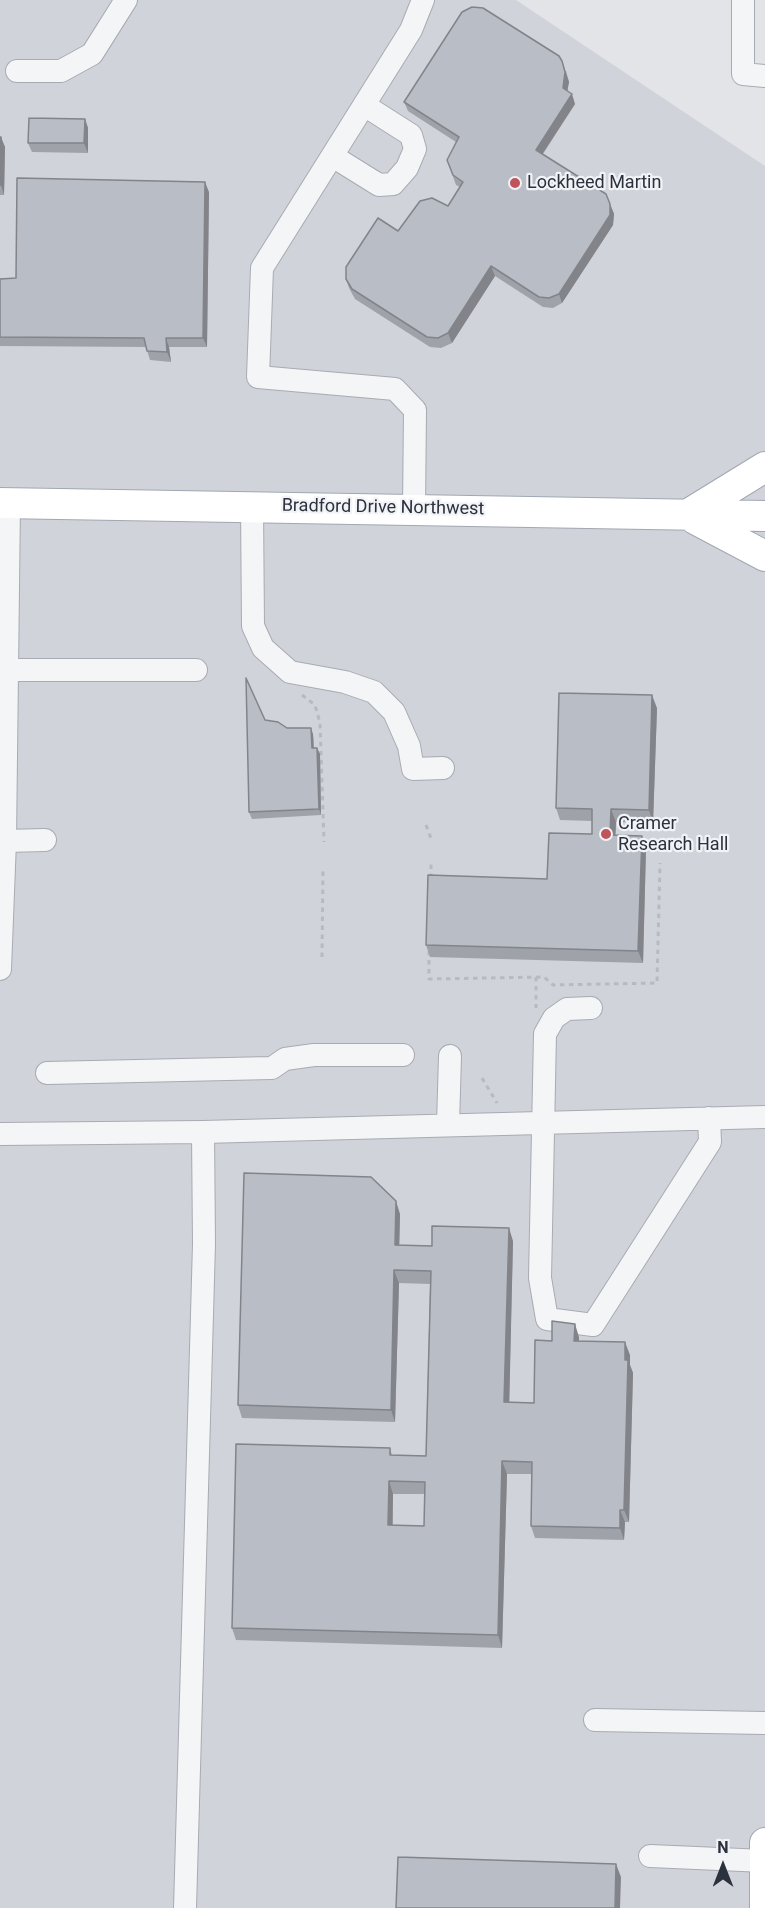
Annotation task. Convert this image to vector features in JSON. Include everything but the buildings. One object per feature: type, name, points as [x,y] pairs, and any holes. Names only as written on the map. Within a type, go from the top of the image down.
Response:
[{"type":"main road","points":[[687,515],[765,467]]},
{"type":"main road","name":"Bradford Drive Northwest","points":[[4,503],[765,516]]},
{"type":"main road","points":[[687,515],[765,556]]},
{"type":"main road","points":[[765,1844],[765,1908]]},
{"type":"lane","points":[[17,71],[61,71],[92,54],[126,0]]},
{"type":"lane","points":[[414,509],[415,410],[395,388],[258,377],[262,268],[307,195],[334,157],[411,30],[423,0]]},
{"type":"lane","points":[[743,0],[743,74],[765,76]]},
{"type":"lane","points":[[334,157],[379,185],[393,184],[407,168],[415,149],[411,135],[364,105]]},
{"type":"lane","points":[[0,969],[5,841],[7,670],[4,503]]},
{"type":"lane","points":[[252,506],[253,626],[263,648],[290,672],[345,682],[374,692],[394,712],[409,746],[413,769],[443,768]]},
{"type":"lane","points":[[7,670],[196,670]]},
{"type":"lane","points":[[5,841],[45,840]]},
{"type":"lane","points":[[591,1008],[567,1009],[554,1018],[545,1034],[545,1123],[540,1278],[547,1319],[593,1325],[710,1142],[709,1118]]},
{"type":"lane","points":[[47,1073],[272,1068],[285,1059],[314,1055],[403,1055]]},
{"type":"lane","points":[[448,1125],[450,1056]]},
{"type":"lane","points":[[0,1134],[203,1132],[765,1117]]},
{"type":"lane","points":[[185,1908],[204,1244],[203,1132]]},
{"type":"lane","points":[[595,1720],[765,1723]]},
{"type":"lane","points":[[650,1856],[765,1861]]},
{"type":"path","points":[[298,693],[312,702],[320,723],[324,842]]},
{"type":"path","points":[[426,825],[432,841]]},
{"type":"path","points":[[430,884],[431,861]]},
{"type":"path","points":[[429,943],[429,979],[544,976],[553,985],[657,983],[660,863]]},
{"type":"path","points":[[322,957],[323,869]]},
{"type":"path","points":[[536,977],[536,1011]]},
{"type":"path","points":[[482,1078],[497,1103]]},
{"type":"shaded area","points":[[0,0],[516,0],[765,166],[765,1908],[0,1908]]},
{"type":"place","name":"Lockheed Martin","points":[[515,183]]},
{"type":"place","name":"Cramer Research Hall","points":[[606,834]]}]
